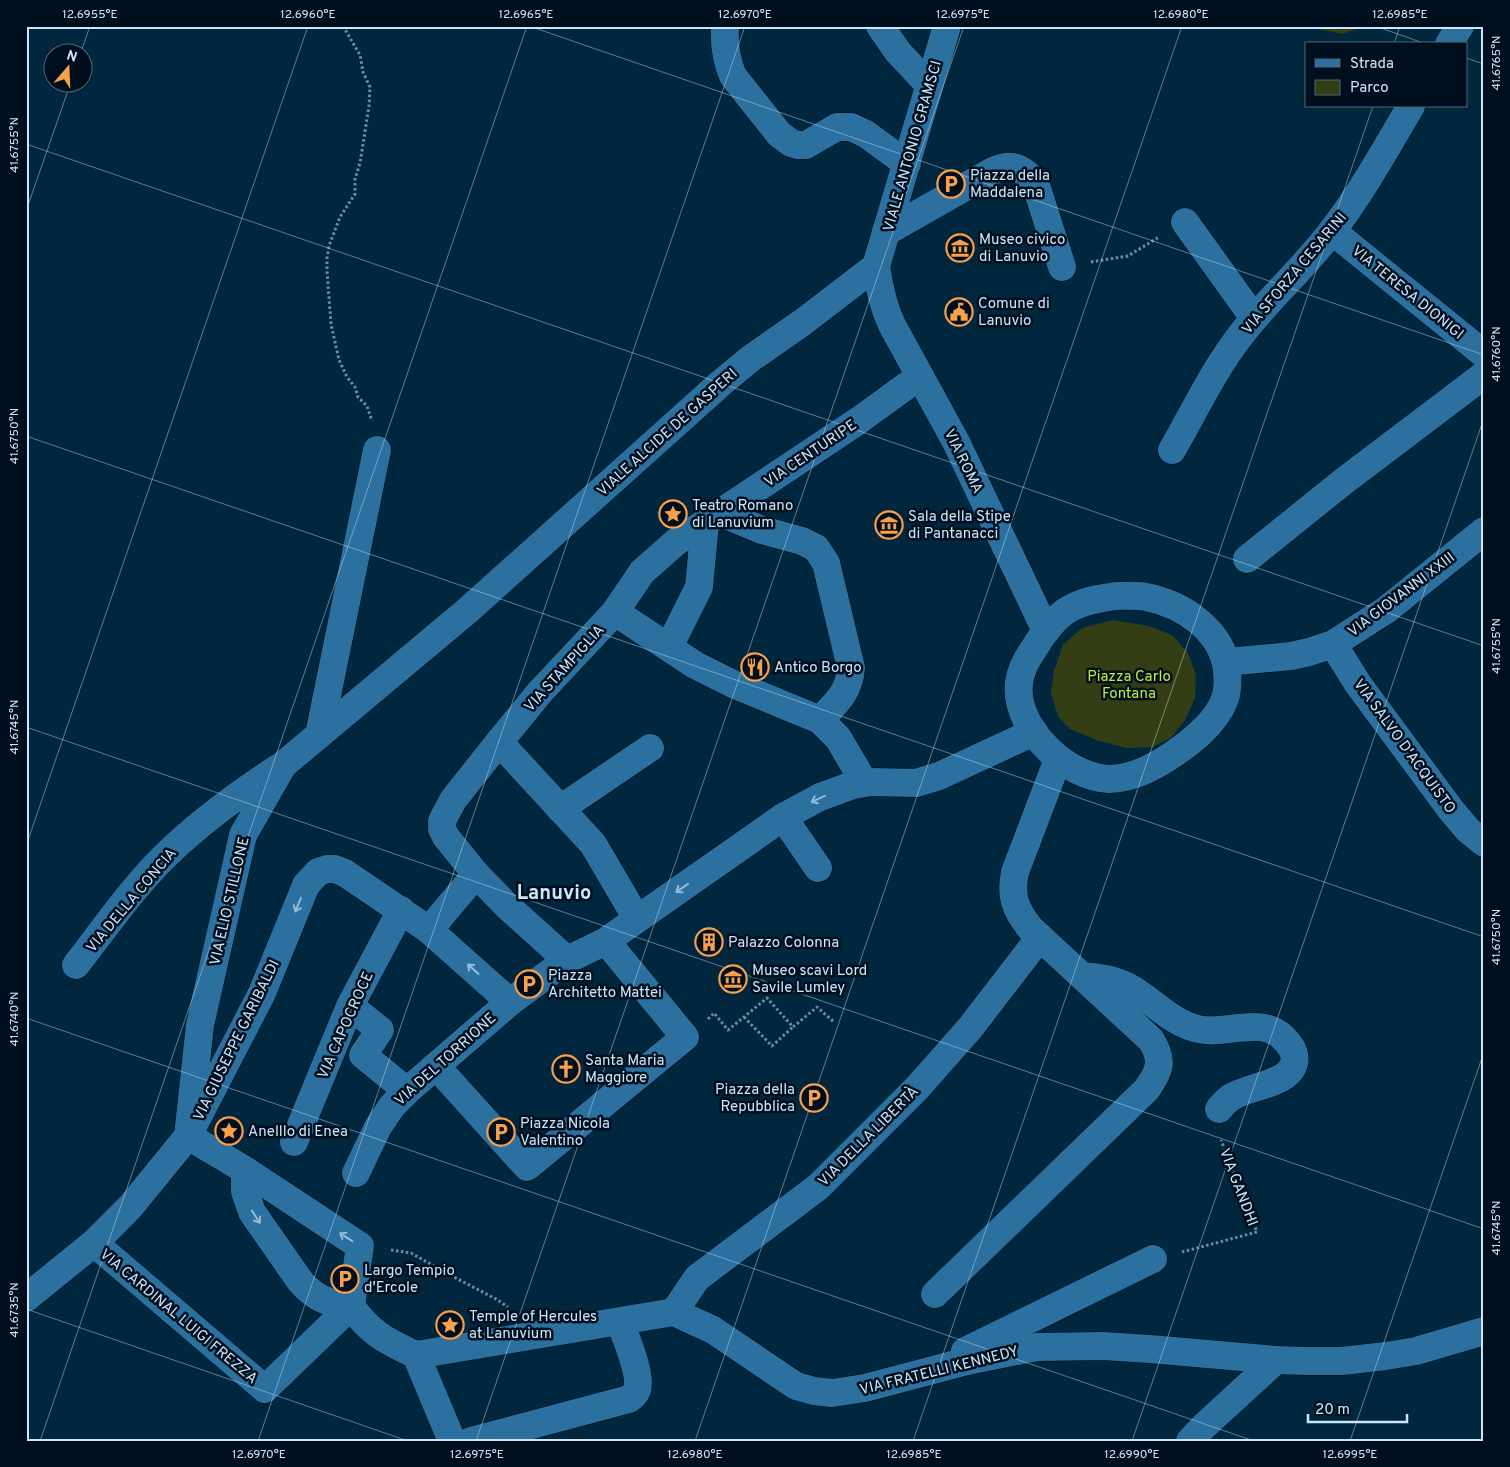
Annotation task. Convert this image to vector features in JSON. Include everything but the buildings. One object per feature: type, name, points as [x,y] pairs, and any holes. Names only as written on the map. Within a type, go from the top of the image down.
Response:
[{"type":"street","points":[[725,26],[725,52],[728,67],[733,76],[784,139],[798,145],[806,145],[837,127],[852,127],[866,134],[907,164]]},
{"type":"street","points":[[880,26],[898,52],[929,85]]},
{"type":"street","name":"VIALE ANTONIO GRAMSCI","points":[[876,266],[947,26]]},
{"type":"street","points":[[1450,42],[1460,26]]},
{"type":"street","name":"VIA SFORZA CESARINI","points":[[1172,450],[1222,363],[1254,318],[1295,275],[1352,204],[1411,108]]},
{"type":"street","points":[[886,232],[993,171],[1010,166],[1018,168],[1035,182],[1062,267]]},
{"type":"street","points":[[1185,222],[1254,318]]},
{"type":"street","name":"VIA TERESA DIONIGI","points":[[1332,231],[1484,354]]},
{"type":"street","name":"VIA ROMA","points":[[876,266],[884,309],[956,442],[1046,631]]},
{"type":"street","name":"VIALE ALCIDE DE GASPERI","points":[[467,611],[721,383],[750,359],[803,322],[876,266]]},
{"type":"street","points":[[1247,559],[1344,481],[1484,375]]},
{"type":"street","name":"VIA CENTURIPE","points":[[615,612],[642,572],[676,542],[858,421],[920,376]]},
{"type":"street","points":[[319,735],[377,450]]},
{"type":"street","points":[[669,647],[699,587],[713,518],[802,541],[816,548],[826,563],[851,668],[849,684],[845,691],[820,720]]},
{"type":"street","name":"VIA GIOVANNI XXIII","points":[[1226,662],[1292,656],[1333,644],[1386,610],[1484,531]]},
{"type":"street","points":[[1116,596],[1146,597],[1170,605],[1195,618],[1216,640],[1226,662],[1227,689],[1221,707],[1212,720],[1178,751],[1141,772],[1128,777],[1108,779],[1086,774],[1058,759],[1044,746],[1024,717],[1019,699],[1022,670],[1046,631],[1063,613],[1085,602],[1116,596]]},
{"type":"street","name":"VIA ELIO STILLONE","points":[[188,1136],[200,1025],[243,835],[283,765],[467,611]]},
{"type":"street","name":"VIA STAMPIGLIA","points":[[567,960],[507,906],[476,874],[446,837],[442,829],[442,822],[453,800],[540,692],[615,612],[695,665],[720,678],[820,720],[838,738],[864,782]]},
{"type":"street","name":"VIA SALVO D'ACQUISTO","points":[[1333,644],[1358,684],[1451,810],[1468,830],[1484,843]]},
{"type":"street","points":[[401,910],[429,930],[510,1002],[567,960],[606,941],[784,817],[820,797],[841,788],[864,782],[906,783],[928,780],[948,773],[1034,732]]},
{"type":"street","points":[[499,742],[593,844],[638,919]]},
{"type":"street","points":[[560,809],[650,748]]},
{"type":"street","points":[[935,1294],[1146,1090],[1158,1073],[1160,1062],[1157,1050],[1151,1040],[1040,937],[1022,918],[1015,905],[1013,896],[1014,879],[1018,862],[1058,759]]},
{"type":"street","name":"VIA DELLA CONCIA","points":[[76,965],[162,858],[214,812],[283,765]]},
{"type":"street","points":[[784,817],[818,868]]},
{"type":"street","name":"VIA GIUSEPPE GARIBALDI","points":[[26,1298],[94,1244],[130,1207],[188,1136],[262,993],[306,885],[318,872],[335,869],[344,872],[401,910]]},
{"type":"street","points":[[429,930],[476,874]]},
{"type":"street","name":"VIA CAPOCROCE","points":[[294,1142],[350,1006],[401,910]]},
{"type":"street","name":"VIA DELLA LIBERTÀ","points":[[674,1312],[697,1278],[818,1187],[917,1088],[970,1028],[1040,937]]},
{"type":"street","points":[[436,1066],[527,1167],[685,1037],[606,941]]},
{"type":"street","points":[[1083,976],[1106,979],[1127,986],[1170,1017],[1198,1030],[1222,1031],[1260,1027],[1276,1031],[1282,1036],[1293,1050],[1294,1064],[1291,1070],[1281,1078],[1231,1097],[1219,1108]]},
{"type":"street","name":"VIA DEL TORRIONE","points":[[356,1173],[378,1127],[392,1106],[510,1002]]},
{"type":"street","points":[[350,1006],[380,1030],[363,1055],[408,1090]]},
{"type":"street","points":[[188,1136],[245,1170],[360,1246],[351,1306],[366,1326],[377,1335],[416,1355],[674,1312]]},
{"type":"street","points":[[245,1170],[245,1192],[252,1212],[300,1281],[316,1296],[340,1305],[351,1306]]},
{"type":"street","name":"VIA CARDINAL LUIGI FREZZA","points":[[94,1244],[265,1389],[351,1306]]},
{"type":"street","points":[[914,1376],[1153,1259]]},
{"type":"street","name":"VIA FRATELLI KENNEDY","points":[[674,1312],[713,1330],[796,1386],[814,1392],[832,1393],[852,1391],[914,1376],[967,1360],[1037,1347],[1141,1348],[1306,1362],[1386,1356],[1416,1350],[1484,1331]]},
{"type":"street","points":[[471,1441],[629,1399],[635,1395],[638,1374],[620,1322]]},
{"type":"street","points":[[416,1355],[452,1441]]},
{"type":"street","points":[[1190,1441],[1276,1360]]},
{"type":"path","points":[[343,26],[360,55],[363,72],[370,87],[360,162],[355,179],[355,194],[340,218],[326,258],[330,316],[332,335],[339,360],[347,377],[355,387],[358,397],[367,406],[377,450]]},
{"type":"path","points":[[1062,267],[1128,256],[1185,222]]},
{"type":"path","points":[[685,1037],[714,1013],[728,1030],[767,998],[793,1027]]},
{"type":"path","points":[[744,1017],[772,1046],[817,1007],[834,1022]]},
{"type":"path","name":"VIA GANDHI","points":[[1153,1259],[1257,1232],[1218,1132],[1216,1123],[1219,1108]]},
{"type":"path","points":[[360,1246],[411,1253],[496,1299],[516,1313],[535,1335]]},
{"type":"green space","points":[[1304,26],[1366,26],[1342,34]]},
{"type":"green space","name":"Piazza Carlo Fontana","points":[[1112,620],[1149,626],[1172,635],[1188,653],[1196,675],[1195,698],[1185,720],[1171,738],[1152,747],[1127,748],[1096,740],[1070,729],[1058,716],[1051,694],[1054,671],[1063,645],[1082,628]]},
{"type":"place","name":"Piazza della Maddalena","points":[[951,184]]},
{"type":"place","name":"Museo civico di Lanuvio","points":[[960,248]]},
{"type":"place","name":"Comune di Lanuvio","points":[[959,312]]},
{"type":"place","name":"Teatro Romano di Lanuvium","points":[[673,514]]},
{"type":"place","name":"Sala della Stipe di Pantanacci","points":[[889,525]]},
{"type":"place","name":"Antico Borgo","points":[[755,667]]},
{"type":"place","name":"Palazzo Colonna","points":[[709,942]]},
{"type":"place","name":"Museo scavi Lord Savile Lumley","points":[[733,979]]},
{"type":"place","name":"Piazza Architetto Mattei","points":[[529,984]]},
{"type":"place","name":"Santa Maria Maggiore","points":[[566,1069]]},
{"type":"place","name":"Piazza della Repubblica","points":[[814,1098]]},
{"type":"place","name":"Anelllo di Enea","points":[[229,1131]]},
{"type":"place","name":"Piazza Nicola Valentino","points":[[501,1132]]},
{"type":"place","name":"Largo Tempio d'Ercole","points":[[345,1279]]},
{"type":"place","name":"Temple of Hercules at Lanuvium","points":[[450,1325]]},
{"type":"district","name":"Lanuvio","points":[[554,892]]}]
